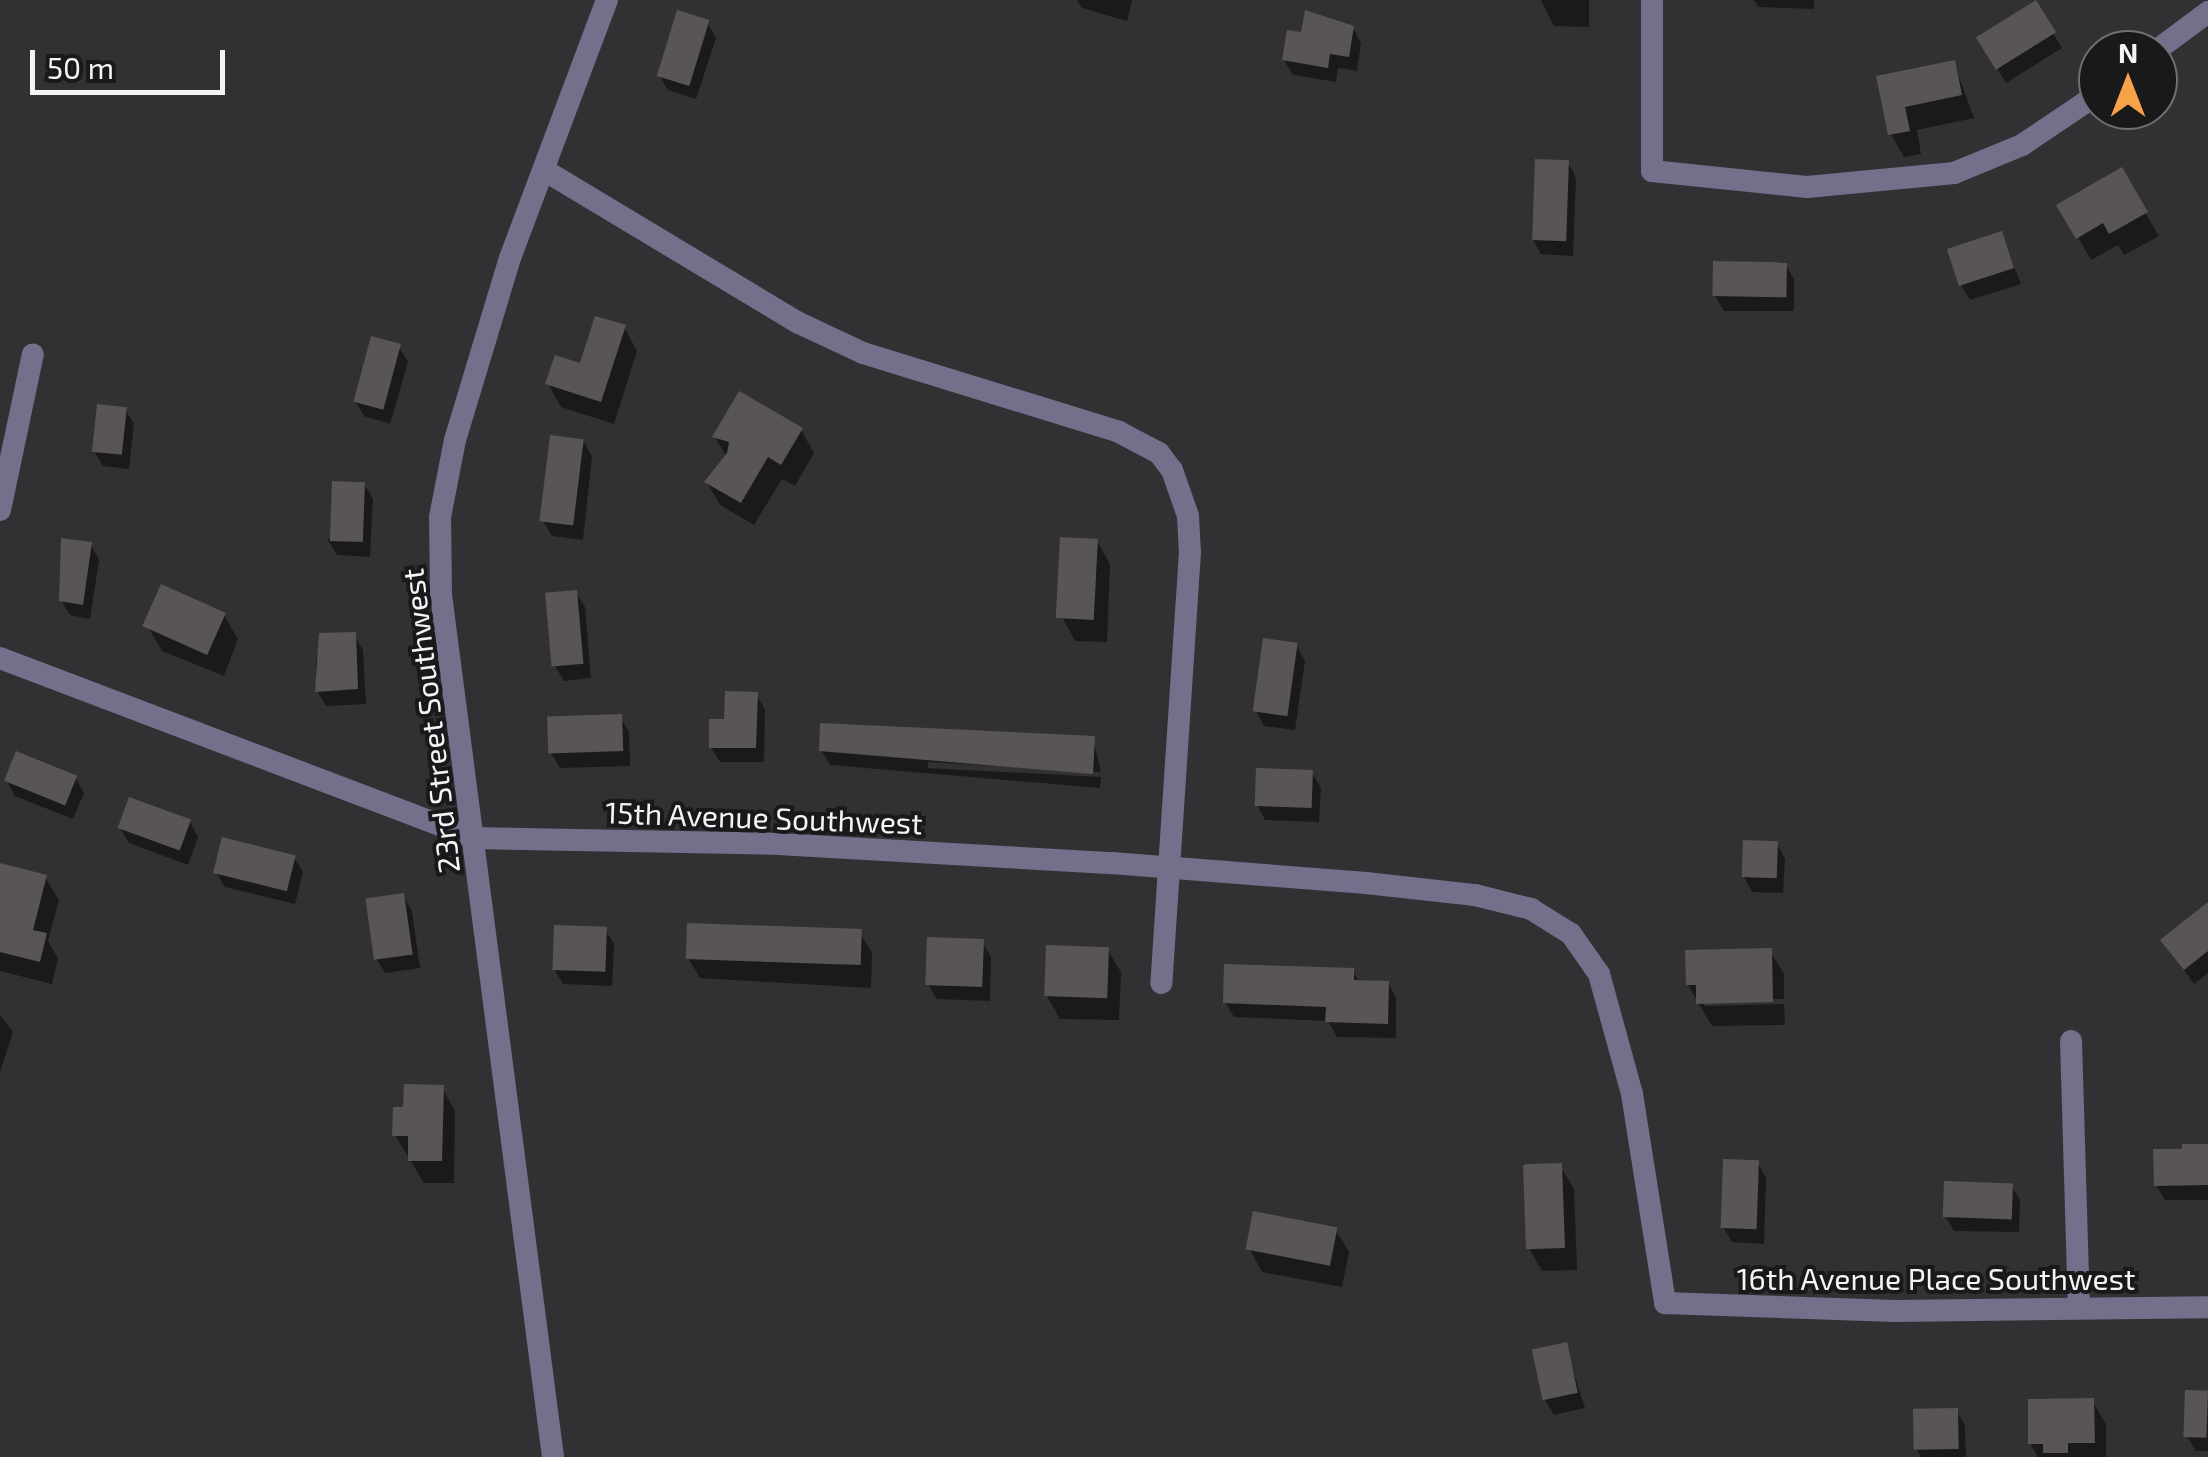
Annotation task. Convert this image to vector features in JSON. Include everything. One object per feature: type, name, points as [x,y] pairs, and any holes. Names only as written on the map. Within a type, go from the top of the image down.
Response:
[{"type":"street","name":"23rd Street Southwest","points":[[554,1457],[442,596],[440,517],[454,440],[544,170],[607,0]]},
{"type":"street","points":[[1652,0],[1652,171],[1807,186],[1954,173],[2022,145],[2078,107]]},
{"type":"street","points":[[2178,34],[2208,12]]},
{"type":"street","points":[[544,170],[799,323],[862,353],[1119,432],[1159,453],[1172,470],[1188,516],[1190,552],[1164,867],[1161,983]]},
{"type":"street","points":[[0,510],[33,354]]},
{"type":"street","name":"15th Avenue Southwest","points":[[0,658],[474,838],[778,844],[1164,867],[1475,895],[1552,920],[1587,952],[1618,1028],[1665,1303]]},
{"type":"street","points":[[2070,1041],[2079,1308]]},
{"type":"street","name":"16th Avenue Place Southwest","points":[[1665,1303],[1895,1311],[2208,1307]]},
{"type":"building","points":[[2036,0],[2056,32],[1996,70],[1976,38]]},
{"type":"building","points":[[677,10],[710,20],[689,86],[657,76]]},
{"type":"building","points":[[1305,10],[1354,26],[1349,57],[1330,54],[1328,68],[1282,60],[1287,30],[1301,32]]},
{"type":"building","points":[[1955,60],[1962,95],[1905,107],[1910,131],[1888,135],[1876,76]]},
{"type":"building","points":[[1535,159],[1569,160],[1566,241],[1532,240]]},
{"type":"building","points":[[2122,167],[2148,212],[2109,234],[2103,223],[2076,239],[2056,205]]},
{"type":"building","points":[[2002,231],[2014,268],[1959,286],[1947,249]]},
{"type":"building","points":[[1713,261],[1787,262],[1786,297],[1712,296]]},
{"type":"building","points":[[595,316],[626,325],[601,402],[545,384],[555,355],[580,363]]},
{"type":"building","points":[[371,336],[401,344],[383,410],[353,402]]},
{"type":"building","points":[[739,391],[803,428],[781,465],[768,457],[741,503],[704,482],[727,453],[729,442],[712,437]]},
{"type":"building","points":[[97,404],[127,407],[122,455],[92,452]]},
{"type":"building","points":[[550,435],[584,439],[573,525],[539,521]]},
{"type":"building","points":[[332,481],[365,482],[363,542],[330,541]]},
{"type":"building","points":[[1060,537],[1098,539],[1094,620],[1056,618]]},
{"type":"building","points":[[61,538],[92,542],[83,605],[59,601]]},
{"type":"building","points":[[161,584],[226,613],[207,655],[142,626]]},
{"type":"building","points":[[577,590],[583,664],[552,667],[545,593]]},
{"type":"building","points":[[356,632],[358,689],[315,692],[319,633]]},
{"type":"building","points":[[1263,638],[1298,643],[1287,716],[1253,711]]},
{"type":"building","points":[[725,691],[758,692],[756,748],[709,748],[709,719],[724,719]]},
{"type":"building","points":[[622,714],[623,751],[548,754],[547,717]]},
{"type":"building","points":[[820,723],[1095,736],[1093,774],[819,751]]},
{"type":"building","points":[[16,751],[77,776],[65,805],[4,781]]},
{"type":"building","points":[[1256,768],[1313,770],[1312,808],[1255,806]]},
{"type":"building","points":[[129,797],[191,820],[180,851],[118,828]]},
{"type":"building","points":[[222,837],[296,855],[287,891],[213,873]]},
{"type":"building","points":[[1743,840],[1778,841],[1777,878],[1742,877]]},
{"type":"building","points":[[0,863],[47,875],[33,930],[47,933],[40,962],[0,952]]},
{"type":"building","points":[[404,893],[413,954],[374,960],[365,898]]},
{"type":"building","points":[[2208,902],[2208,951],[2184,970],[2160,940]]},
{"type":"building","points":[[687,923],[862,929],[861,965],[686,959]]},
{"type":"building","points":[[554,925],[607,927],[605,972],[552,970]]},
{"type":"building","points":[[927,937],[984,939],[982,987],[925,985]]},
{"type":"building","points":[[1046,945],[1109,947],[1107,998],[1044,996]]},
{"type":"building","points":[[1772,948],[1773,1002],[1696,1004],[1696,985],[1686,985],[1685,950]]},
{"type":"building","points":[[1224,964],[1354,968],[1354,980],[1389,981],[1388,1024],[1325,1022],[1326,1007],[1223,1003]]},
{"type":"building","points":[[404,1084],[444,1085],[442,1161],[408,1161],[408,1136],[392,1136],[393,1107],[403,1107]]},
{"type":"building","points":[[2182,1144],[2208,1144],[2208,1185],[2154,1186],[2153,1149],[2182,1149]]},
{"type":"building","points":[[1723,1159],[1759,1160],[1757,1229],[1721,1228]]},
{"type":"building","points":[[1562,1163],[1565,1248],[1526,1249],[1523,1164]]},
{"type":"building","points":[[1944,1181],[2013,1183],[2012,1219],[1943,1217]]},
{"type":"building","points":[[1253,1211],[1337,1227],[1330,1266],[1246,1249]]},
{"type":"building","points":[[1567,1342],[1578,1393],[1543,1400],[1532,1349]]},
{"type":"building","points":[[2185,1390],[2208,1391],[2206,1438],[2183,1437]]},
{"type":"building","points":[[2094,1398],[2095,1443],[2068,1443],[2068,1453],[2043,1453],[2043,1444],[2028,1444],[2028,1399]]},
{"type":"building","points":[[1958,1408],[1959,1449],[1914,1450],[1913,1409]]}]
